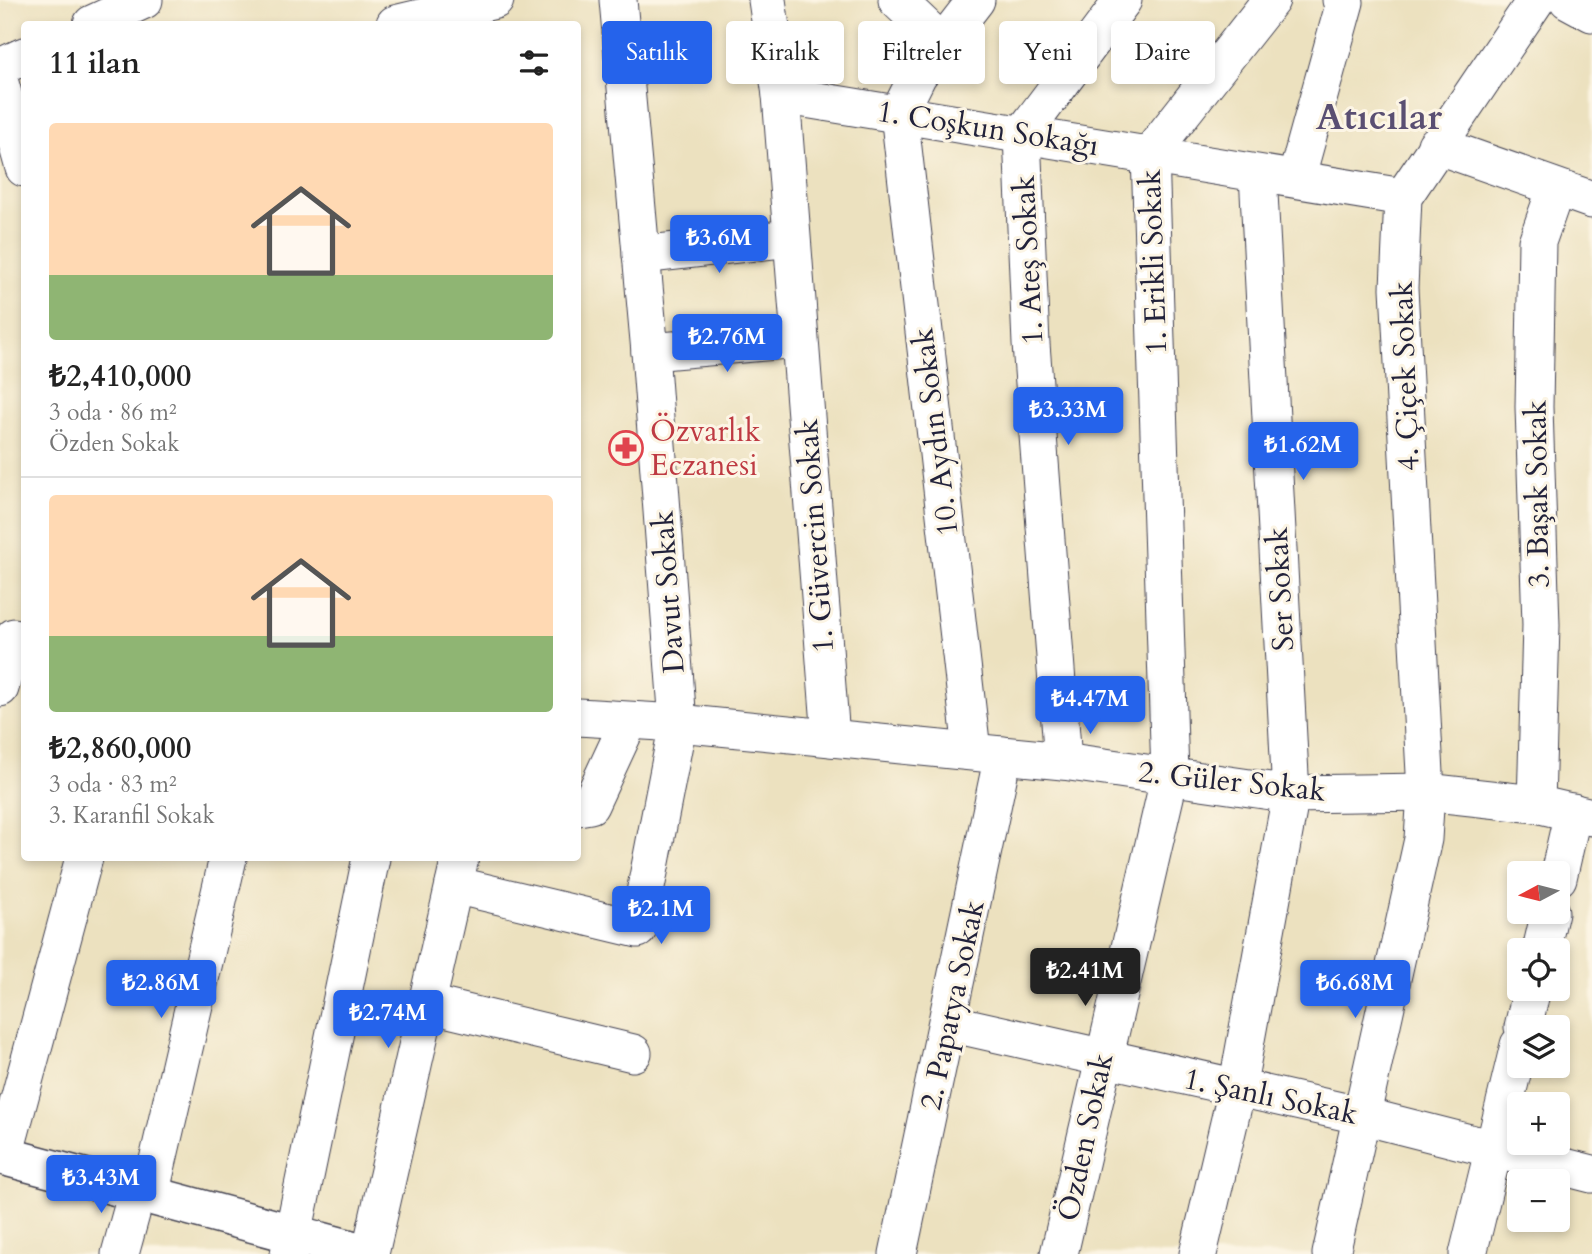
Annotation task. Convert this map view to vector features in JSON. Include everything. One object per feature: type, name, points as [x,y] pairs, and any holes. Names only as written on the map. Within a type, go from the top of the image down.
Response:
[{"type":"main road","points":[[2,1156],[143,1194],[291,1244],[369,1254]]},
{"type":"street","points":[[98,21],[144,0]]},
{"type":"street","points":[[407,21],[494,0],[492,21]]},
{"type":"street","name":"Davut Sokak","points":[[457,871],[638,929],[678,723],[650,352],[618,0]]},
{"type":"street","name":"1. Güvercin Sokak","points":[[767,0],[781,95],[831,738]]},
{"type":"street","points":[[897,0],[919,21]]},
{"type":"street","points":[[959,21],[976,0]]},
{"type":"street","points":[[1022,135],[1123,0]]},
{"type":"street","name":"1. Erikli Sokak","points":[[1170,775],[1150,154],[1271,0]]},
{"type":"street","points":[[1296,179],[1345,2],[1341,0]]},
{"type":"street","name":"4. Çiçek Sokak","points":[[1331,1254],[1423,839],[1426,792],[1399,288],[1403,197],[1536,0]]},
{"type":"street","points":[[1568,0],[1592,13]]},
{"type":"street","points":[[0,67],[21,57]]},
{"type":"street","points":[[0,83],[21,152]]},
{"type":"street","points":[[898,113],[913,84]]},
{"type":"street","name":"1. Coşkun Sokağı","points":[[781,95],[1403,197]]},
{"type":"street","name":"10. Aydın Sokak","points":[[898,113],[987,753]]},
{"type":"street","name":"1. Ateş Sokak","points":[[1022,135],[1031,344],[1063,761]]},
{"type":"street","points":[[1436,145],[1592,200]]},
{"type":"street","name":"Ser Sokak","points":[[1198,1254],[1237,1089],[1291,794],[1258,174]]},
{"type":"street","name":"3. Başak Sokak","points":[[1536,803],[1541,625],[1534,407],[1537,242],[1556,188]]},
{"type":"street","points":[[641,255],[791,238]]},
{"type":"street","points":[[650,352],[799,339]]},
{"type":"street","points":[[0,688],[13,635]]},
{"type":"street","name":"2. Güler Sokak","points":[[581,717],[678,723],[1063,761],[1291,794],[1426,792],[1536,803],[1582,814]]},
{"type":"street","points":[[581,806],[590,805],[629,721]]},
{"type":"street","name":"2. Papatya Sokak","points":[[898,1254],[949,1023],[987,753]]},
{"type":"street","name":"Özden Sokak","points":[[1059,1254],[1102,1059],[1170,775]]},
{"type":"street","points":[[1564,861],[1582,814]]},
{"type":"street","points":[[2,1156],[83,861]]},
{"type":"street","points":[[120,1254],[143,1194],[227,861]]},
{"type":"street","points":[[291,1244],[370,861]]},
{"type":"street","points":[[369,1254],[457,871]]},
{"type":"street","points":[[428,1004],[633,1053]]},
{"type":"street","name":"1. Şanlı Sokak","points":[[949,1023],[1363,1116],[1592,1174]]},
{"type":"street","points":[[1468,1254],[1511,1078]]},
{"type":"place","name":"Özvarlık Eczanesi","points":[[626,448]]},
{"type":"district","name":"Atıcılar","points":[[1379,116]]}]
